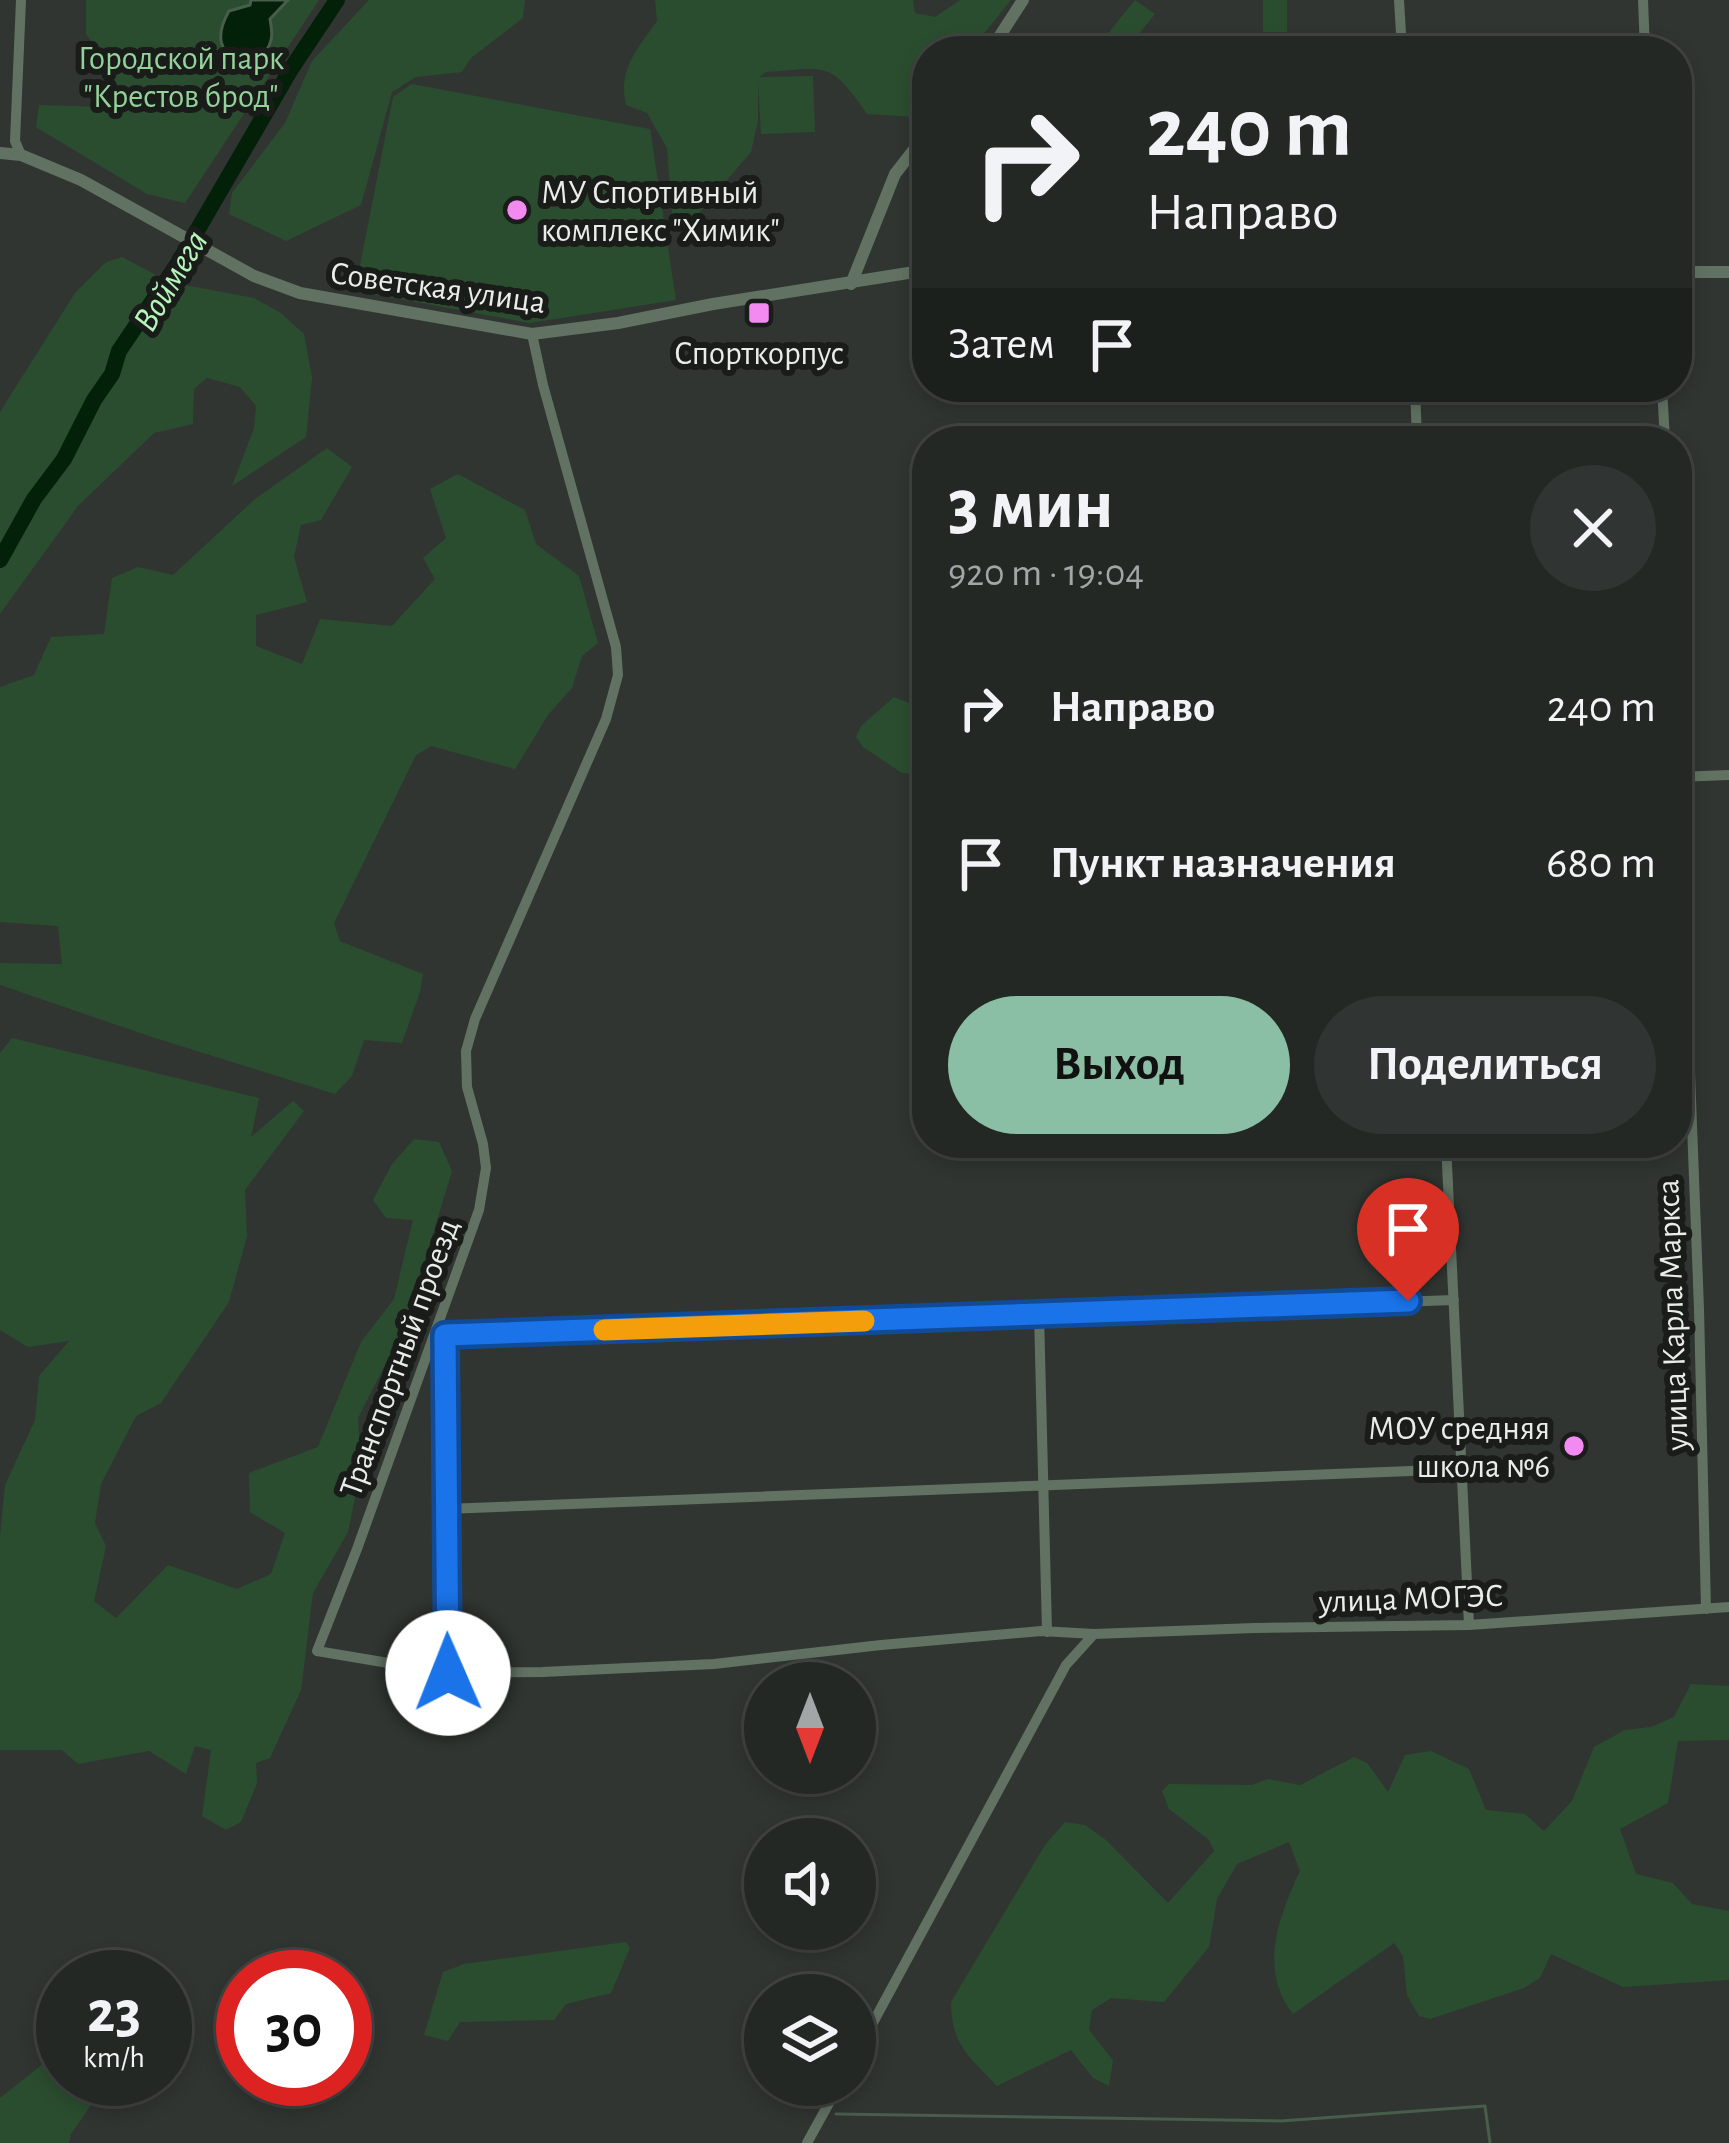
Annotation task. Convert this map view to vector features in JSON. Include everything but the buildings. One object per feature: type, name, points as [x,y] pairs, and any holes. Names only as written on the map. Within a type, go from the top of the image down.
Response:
[{"type":"street","points":[[20,155],[15,141],[21,0]]},
{"type":"street","points":[[1000,36],[1023,0]]},
{"type":"street","points":[[1400,0],[1401,36]]},
{"type":"street","points":[[1643,0],[1644,36]]},
{"type":"street","points":[[0,151],[15,141]]},
{"type":"street","name":"Советская улица","points":[[0,151],[81,180],[254,276],[300,293],[532,334],[912,273]]},
{"type":"street","points":[[851,284],[896,174],[912,153]]},
{"type":"street","points":[[1692,272],[1729,272]]},
{"type":"street","name":"Транспортный проезд","points":[[532,334],[607,608],[618,675],[606,719],[484,998],[466,1051],[467,1087],[486,1168],[479,1210],[440,1336],[317,1651],[448,1673],[714,1664],[881,1645],[1047,1632],[1094,1634]]},
{"type":"street","points":[[1692,776],[1729,775]]},
{"type":"street","name":"улица Карла Маркса","points":[[1692,1124],[1706,1609]]},
{"type":"street","points":[[1447,1158],[1469,1625]]},
{"type":"street","points":[[448,1673],[440,1336],[1454,1300]]},
{"type":"street","points":[[1039,1315],[1047,1632]]},
{"type":"street","points":[[446,1509],[1462,1469]]},
{"type":"street","name":"улица МОГЭС","points":[[1094,1634],[1469,1625],[1729,1607]]},
{"type":"street","points":[[876,2017],[1066,1665],[1094,1634]]},
{"type":"street","points":[[807,2143],[827,2106]]},
{"type":"green space","name":"Городской парк \"Крестов брод\"","points":[[86,0],[319,0],[185,203],[147,194],[36,127],[39,105],[104,107],[108,65],[86,34]]},
{"type":"green space","points":[[369,0],[525,0],[523,18],[471,58],[462,72],[416,77],[392,92],[361,205],[286,241],[229,214],[232,193],[285,123],[312,61]]},
{"type":"green space","points":[[655,0],[913,0],[915,13],[935,17],[960,0],[1011,0],[982,36],[912,36],[912,117],[867,114],[844,84],[826,71],[766,72],[759,77],[813,76],[815,132],[761,134],[758,81],[758,121],[751,152],[699,213],[673,227],[667,148],[647,113],[626,105],[624,92],[631,60],[657,21]]},
{"type":"green space","points":[[1135,0],[1155,14],[1137,36],[1106,36]]},
{"type":"green space","points":[[1263,0],[1287,0],[1287,32],[1263,32]]},
{"type":"green space","name":"МУ Спортивный комплекс \"Химик\"","points":[[412,84],[650,129],[676,300],[530,323],[355,291],[393,97]]},
{"type":"green space","points":[[122,257],[169,282],[254,298],[281,313],[304,334],[312,377],[306,437],[232,486],[254,428],[256,406],[240,387],[207,378],[194,389],[193,424],[154,433],[78,506],[0,614],[0,412],[75,293],[106,262]]},
{"type":"green space","points":[[327,448],[352,467],[321,520],[301,525],[294,557],[307,602],[256,615],[256,646],[302,664],[320,619],[392,626],[435,579],[423,558],[446,538],[430,489],[458,474],[525,510],[536,544],[579,576],[598,643],[582,656],[572,688],[548,715],[515,769],[431,746],[416,755],[334,923],[340,941],[423,974],[420,992],[402,1043],[364,1040],[352,1076],[335,1094],[0,985],[0,963],[62,964],[58,926],[0,922],[0,687],[34,675],[51,637],[104,634],[112,578],[138,567],[173,575],[255,499]]},
{"type":"green space","points":[[894,697],[912,704],[912,773],[902,773],[863,747],[856,737],[861,726]]},
{"type":"green space","points":[[12,1038],[259,1098],[251,1137],[293,1101],[304,1111],[245,1190],[247,1236],[229,1302],[161,1403],[136,1416],[101,1484],[95,1523],[106,1546],[94,1601],[116,1618],[168,1565],[237,1589],[271,1574],[285,1533],[250,1512],[249,1473],[318,1447],[361,1342],[394,1299],[413,1220],[386,1218],[373,1200],[392,1164],[414,1139],[439,1142],[452,1171],[406,1323],[358,1418],[361,1468],[348,1532],[313,1593],[301,1690],[270,1758],[256,1763],[257,1783],[241,1822],[226,1830],[202,1816],[211,1750],[195,1746],[186,1774],[149,1751],[78,1764],[62,1750],[0,1750],[0,1536],[5,1485],[35,1420],[39,1376],[69,1341],[28,1347],[0,1330],[0,1053]]},
{"type":"green space","points":[[1691,1684],[1729,1686],[1729,1740],[1678,1741],[1668,1803],[1620,1829],[1636,1874],[1673,1883],[1692,1904],[1729,1911],[1729,1980],[1623,1987],[1551,1954],[1540,1978],[1524,1988],[1430,2019],[1419,2016],[1407,1995],[1403,1956],[1394,1943],[1293,2014],[1282,1997],[1274,1961],[1279,1924],[1300,1871],[1289,1842],[1237,1864],[1217,1899],[1209,1947],[1164,2002],[1111,1998],[1092,2010],[1089,2030],[1113,2060],[1109,2086],[1093,2078],[1071,2050],[997,2086],[958,2039],[951,2002],[1045,1845],[1065,1822],[1085,1825],[1106,1840],[1168,1903],[1214,1851],[1209,1840],[1169,1809],[1162,1791],[1169,1784],[1252,1785],[1268,1779],[1300,1785],[1354,1757],[1367,1763],[1388,1792],[1405,1755],[1431,1751],[1469,1769],[1486,1810],[1525,1814],[1544,1831],[1572,1801],[1594,1747],[1625,1730],[1651,1727],[1674,1717]]},
{"type":"green space","points":[[626,1942],[630,1948],[611,1993],[566,2004],[554,2020],[460,2022],[448,2041],[424,2035],[443,1972],[464,1964]]},
{"type":"green space","points":[[36,2069],[36,2106],[90,2106],[69,2143],[0,2143],[0,2098]]},
{"type":"shaded area","points":[[251,0],[288,0],[270,19],[272,37],[266,50],[246,60],[227,53],[222,29],[229,11],[250,5]]},
{"type":"waterway","name":"Воймега","points":[[0,560],[34,499],[64,459],[112,374],[119,351],[177,265],[291,69],[337,0]]},
{"type":"waterway","points":[[836,2114],[1281,2121],[1485,2106],[1490,2143]]},
{"type":"slow traffic","points":[[604,1330],[864,1321]]},
{"type":"place","name":"МУ Спортивный комплекс \"Химик\"","points":[[517,210]]},
{"type":"place","name":"Спорткорпус","points":[[759,313]]},
{"type":"place","name":"МОУ средняя школа №6","points":[[1574,1446]]},
{"type":"route","points":[[448,1673],[445,1335],[1408,1301]]}]
